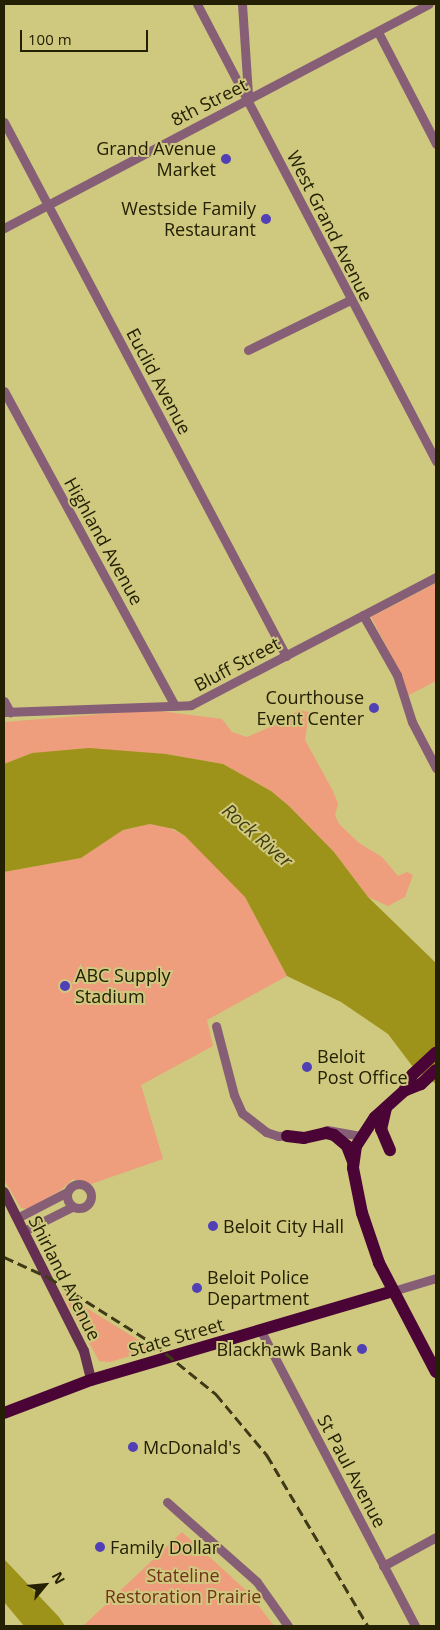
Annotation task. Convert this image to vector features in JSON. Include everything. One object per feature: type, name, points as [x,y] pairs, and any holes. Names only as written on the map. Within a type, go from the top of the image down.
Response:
[{"type":"main road","points":[[353,1162],[361,1136],[386,1106],[417,1079],[436,1053]]},
{"type":"main road","points":[[417,1079],[436,1070]]},
{"type":"main road","points":[[386,1106],[381,1129],[390,1150]]},
{"type":"main road","points":[[282,1136],[304,1138],[326,1133],[334,1135],[347,1146],[353,1162],[355,1188],[370,1238],[393,1291],[436,1372]]},
{"type":"main road","name":"State Street","points":[[4,1413],[91,1380],[393,1291]]},
{"type":"street","name":"West Grand Avenue","points":[[197,4],[350,300],[436,461]]},
{"type":"street","points":[[242,4],[248,101]]},
{"type":"street","name":"8th Street","points":[[4,228],[248,101],[428,4]]},
{"type":"street","points":[[378,32],[436,144]]},
{"type":"street","name":"Euclid Avenue","points":[[4,122],[286,656]]},
{"type":"street","points":[[248,350],[350,300]]},
{"type":"street","name":"Highland Avenue","points":[[4,392],[175,706]]},
{"type":"street","name":"Bluff Street","points":[[7,712],[175,706],[197,703],[436,577]]},
{"type":"street","points":[[363,615],[397,675],[409,716],[436,768]]},
{"type":"street","points":[[4,701],[7,712]]},
{"type":"street","points":[[216,1026],[234,1096],[242,1113],[258,1128],[282,1136],[334,1130],[361,1136]]},
{"type":"street","points":[[17,1218],[67,1192],[76,1184],[90,1191],[87,1205],[80,1208],[72,1207],[24,1231]]},
{"type":"street","name":"Shirland Avenue","points":[[4,1192],[84,1352],[91,1380]]},
{"type":"street","points":[[67,1192],[67,1200],[72,1207]]},
{"type":"street","name":"State Street","points":[[393,1291],[436,1278]]},
{"type":"street","name":"St Paul Avenue","points":[[261,1331],[415,1626]]},
{"type":"street","points":[[167,1502],[257,1582],[288,1626]]},
{"type":"street","points":[[383,1566],[436,1537]]},
{"type":"green space","points":[[436,583],[436,681],[407,696],[403,678],[371,617]]},
{"type":"green space","points":[[152,710],[222,719],[232,732],[247,737],[286,720],[298,710],[309,712],[305,740],[333,791],[338,804],[335,815],[339,824],[359,843],[382,857],[398,876],[407,872],[413,875],[405,897],[388,906],[368,897],[334,852],[289,806],[271,791],[223,764],[166,754],[32,753],[4,764],[4,722]]},
{"type":"green space","points":[[150,824],[164,825],[185,836],[232,882],[245,897],[287,976],[207,1020],[213,1046],[141,1085],[163,1159],[91,1184],[73,1179],[61,1190],[28,1209],[21,1208],[4,1180],[4,872],[81,858],[123,830]]},
{"type":"green space","points":[[62,1293],[153,1349],[110,1362],[99,1361]]},
{"type":"green space","name":"Stateline Restoration Prairie","points":[[182,1532],[248,1592],[274,1626],[83,1626]]},
{"type":"water","name":"Rock River","points":[[89,748],[166,754],[223,764],[271,791],[289,806],[334,852],[368,897],[436,963],[436,1084],[413,1067],[388,1034],[341,1002],[287,976],[245,897],[185,836],[174,829],[150,824],[123,830],[81,858],[4,872],[4,764],[32,753]]},
{"type":"water","points":[[4,1559],[59,1617],[65,1626],[24,1626],[4,1602]]},
{"type":"railway","points":[[4,1257],[48,1277],[154,1344],[216,1394],[267,1455],[368,1626]]},
{"type":"place","name":"Grand Avenue Market","points":[[226,159]]},
{"type":"place","name":"Westside Family Restaurant","points":[[266,219]]},
{"type":"place","name":"Courthouse Event Center","points":[[374,708]]},
{"type":"place","name":"ABC Supply Stadium","points":[[65,986]]},
{"type":"place","name":"Beloit Post Office","points":[[307,1067]]},
{"type":"place","name":"Beloit City Hall","points":[[213,1226]]},
{"type":"place","name":"Beloit Police Department","points":[[197,1288]]},
{"type":"place","name":"Blackhawk Bank","points":[[362,1349]]},
{"type":"place","name":"McDonald's","points":[[133,1447]]},
{"type":"place","name":"Family Dollar","points":[[100,1547]]}]
